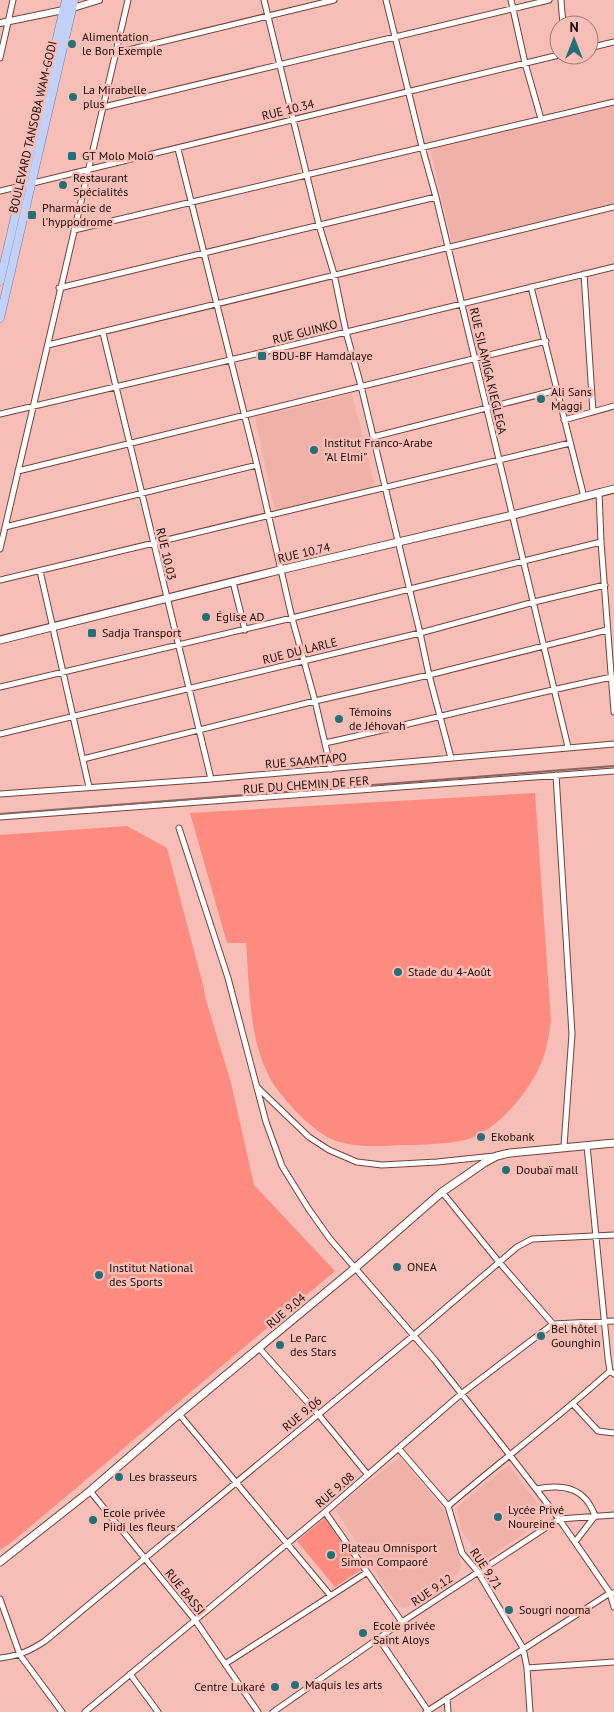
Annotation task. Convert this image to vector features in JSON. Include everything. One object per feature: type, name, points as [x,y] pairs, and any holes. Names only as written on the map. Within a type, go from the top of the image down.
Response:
[{"type":"main road","name":"BOULEVARD TANSOBA WAM-GODI","points":[[0,280],[66,0]]},
{"type":"main road","name":"BOULEVARD TANSOBA WAM-GODI","points":[[0,318],[74,4]]},
{"type":"main road","name":"RUE 10.74","points":[[0,640],[614,489]]},
{"type":"main road","name":"RUE 9.04","points":[[0,1562],[90,1491],[179,1414],[355,1268],[442,1192],[465,1175],[497,1156],[510,1153],[564,1146],[614,1143]]},
{"type":"street","points":[[0,58],[13,0]]},
{"type":"street","points":[[0,23],[64,9],[74,4],[99,0]]},
{"type":"street","points":[[0,549],[48,345],[59,288],[104,107],[128,0]]},
{"type":"street","points":[[264,0],[319,225],[334,274],[346,332],[361,386],[397,543],[451,758]]},
{"type":"street","points":[[116,53],[334,0]]},
{"type":"street","name":"RUE SILAMIGA KIEGLEGA","points":[[386,0],[436,197],[568,747]]},
{"type":"street","points":[[510,0],[541,119]]},
{"type":"street","points":[[104,107],[549,0]]},
{"type":"street","points":[[560,0],[562,15]]},
{"type":"street","points":[[599,46],[614,42]]},
{"type":"street","name":"RUE 10.34","points":[[0,191],[549,57]]},
{"type":"street","points":[[74,230],[614,102]]},
{"type":"street","points":[[178,148],[270,516],[280,570],[331,769]]},
{"type":"street","points":[[59,288],[436,197]]},
{"type":"street","points":[[48,345],[614,207]]},
{"type":"street","name":"RUE GUINKO","points":[[0,414],[232,360],[614,267]]},
{"type":"street","points":[[584,274],[592,412]]},
{"type":"street","points":[[532,287],[584,496]]},
{"type":"street","name":"RUE 10.03","points":[[103,333],[211,779]]},
{"type":"street","points":[[18,471],[546,341]]},
{"type":"street","points":[[373,437],[557,390]]},
{"type":"street","points":[[564,420],[614,406]]},
{"type":"street","points":[[0,580],[570,443]]},
{"type":"street","points":[[5,527],[257,465]]},
{"type":"street","points":[[599,492],[614,712]]},
{"type":"street","points":[[0,687],[245,630],[408,588],[601,542]]},
{"type":"street","points":[[40,571],[89,787]]},
{"type":"street","points":[[233,582],[245,630]]},
{"type":"street","name":"RUE DU LARLE","points":[[0,734],[420,633],[605,585]]},
{"type":"street","points":[[83,759],[607,630]]},
{"type":"street","points":[[325,743],[612,677]]},
{"type":"street","name":"RUE SAAMTAPO","points":[[0,794],[211,779],[614,744]]},
{"type":"street","name":"RUE DU CHEMIN DE FER","points":[[0,817],[614,771]]},
{"type":"street","points":[[556,775],[572,1034],[564,1146]]},
{"type":"street","points":[[180,828],[228,978],[266,1122],[282,1166],[308,1208],[330,1238],[510,1454],[559,1519],[612,1593],[614,1607]]},
{"type":"street","points":[[256,1086],[309,1137],[329,1150],[357,1162],[382,1165],[497,1156]]},
{"type":"street","points":[[448,1506],[612,1372],[604,1322],[587,1146]]},
{"type":"street","points":[[442,1192],[553,1324],[614,1320]]},
{"type":"street","name":"RUE 9.06","points":[[20,1655],[45,1641],[518,1247],[532,1239],[614,1235]]},
{"type":"street","name":"RUE 9.08","points":[[85,1712],[325,1512],[461,1394],[553,1324]]},
{"type":"street","points":[[259,1348],[318,1414],[368,1475]]},
{"type":"street","points":[[574,1404],[598,1431],[614,1433]]},
{"type":"street","points":[[179,1414],[330,1595]]},
{"type":"street","name":"RUE 9.71","points":[[399,1449],[448,1506],[462,1553],[478,1572],[523,1648],[527,1668],[530,1712]]},
{"type":"street","points":[[536,1489],[559,1486],[580,1493],[590,1504],[595,1516],[575,1542]]},
{"type":"street","name":"RUE BASSI","points":[[90,1491],[195,1620],[258,1712]]},
{"type":"street","points":[[325,1512],[402,1622]]},
{"type":"street","name":"RUE 9.12","points":[[272,1712],[402,1622],[559,1519],[614,1515]]},
{"type":"street","points":[[225,1664],[366,1573]]},
{"type":"street","points":[[379,1639],[427,1711],[612,1593]]},
{"type":"street","points":[[0,1599],[20,1655],[62,1712]]},
{"type":"street","points":[[0,1658],[20,1655]]},
{"type":"street","points":[[527,1668],[614,1662]]},
{"type":"street","points":[[130,1674],[158,1712]]},
{"type":"street","points":[[446,1698],[448,1712]]},
{"type":"shaded area","points":[[614,103],[614,203],[452,243],[430,148]]},
{"type":"shaded area","name":"Institut Franco-Arabe \"Al Elmi\"","points":[[352,394],[374,482],[372,487],[279,510],[274,507],[255,417]]},
{"type":"shaded area","name":"Stade du 4-Août","points":[[535,793],[551,1020],[544,1056],[533,1079],[518,1101],[499,1121],[488,1129],[465,1140],[427,1144],[364,1146],[340,1142],[321,1133],[301,1117],[276,1088],[263,1064],[251,1013],[246,943],[227,943],[190,813]]},
{"type":"shaded area","points":[[127,826],[167,848],[206,1000],[231,1083],[254,1185],[335,1271],[0,1550],[0,835]]},
{"type":"shaded area","points":[[400,1457],[445,1511],[461,1566],[458,1574],[406,1608],[398,1607],[335,1509]]},
{"type":"shaded area","name":"Lycée Privé Noureine","points":[[509,1465],[538,1504],[535,1526],[483,1561],[461,1530],[457,1507]]},
{"type":"shaded area","name":"Plateau Omnisport Simon Compaoré","points":[[328,1515],[362,1569],[335,1587],[297,1541]]},
{"type":"railway","points":[[0,814],[614,766]]},
{"type":"place","name":"Alimentation le Bon Exemple","points":[[72,44]]},
{"type":"place","name":"La Mirabelle plus","points":[[73,97]]},
{"type":"place","name":"GT Molo Molo","points":[[72,156]]},
{"type":"place","name":"Restaurant Spécialités","points":[[63,185]]},
{"type":"place","name":"Pharmacie de l'hyppodrome","points":[[32,215]]},
{"type":"place","name":"BDU-BF Hamdalaye","points":[[262,356]]},
{"type":"place","name":"Ali Sans Maggi","points":[[541,399]]},
{"type":"place","name":"Institut Franco-Arabe \"Al Elmi\"","points":[[314,450]]},
{"type":"place","name":"Église AD","points":[[206,617]]},
{"type":"place","name":"Sadja Transport","points":[[92,633]]},
{"type":"place","name":"Témoins de Jéhovah","points":[[339,719]]},
{"type":"place","name":"Stade du 4-Août","points":[[398,972]]},
{"type":"place","name":"Ekobank","points":[[481,1137]]},
{"type":"place","name":"Doubaï mall","points":[[506,1170]]},
{"type":"place","name":"ONEA","points":[[397,1267]]},
{"type":"place","name":"Institut National des Sports","points":[[99,1275]]},
{"type":"place","name":"Bel hôtel Gounghin","points":[[541,1336]]},
{"type":"place","name":"Le Parc des Stars","points":[[280,1345]]},
{"type":"place","name":"Les brasseurs","points":[[119,1477]]},
{"type":"place","name":"Lycée Privé Noureine","points":[[498,1517]]},
{"type":"place","name":"Ecole privée Piidi les fleurs","points":[[93,1520]]},
{"type":"place","name":"Plateau Omnisport Simon Compaoré","points":[[331,1555]]},
{"type":"place","name":"Sougri nooma","points":[[509,1610]]},
{"type":"place","name":"Ecole privée Saint Aloys","points":[[363,1633]]},
{"type":"place","name":"Maquis les arts","points":[[295,1685]]},
{"type":"place","name":"Centre Lukaré","points":[[275,1687]]}]
